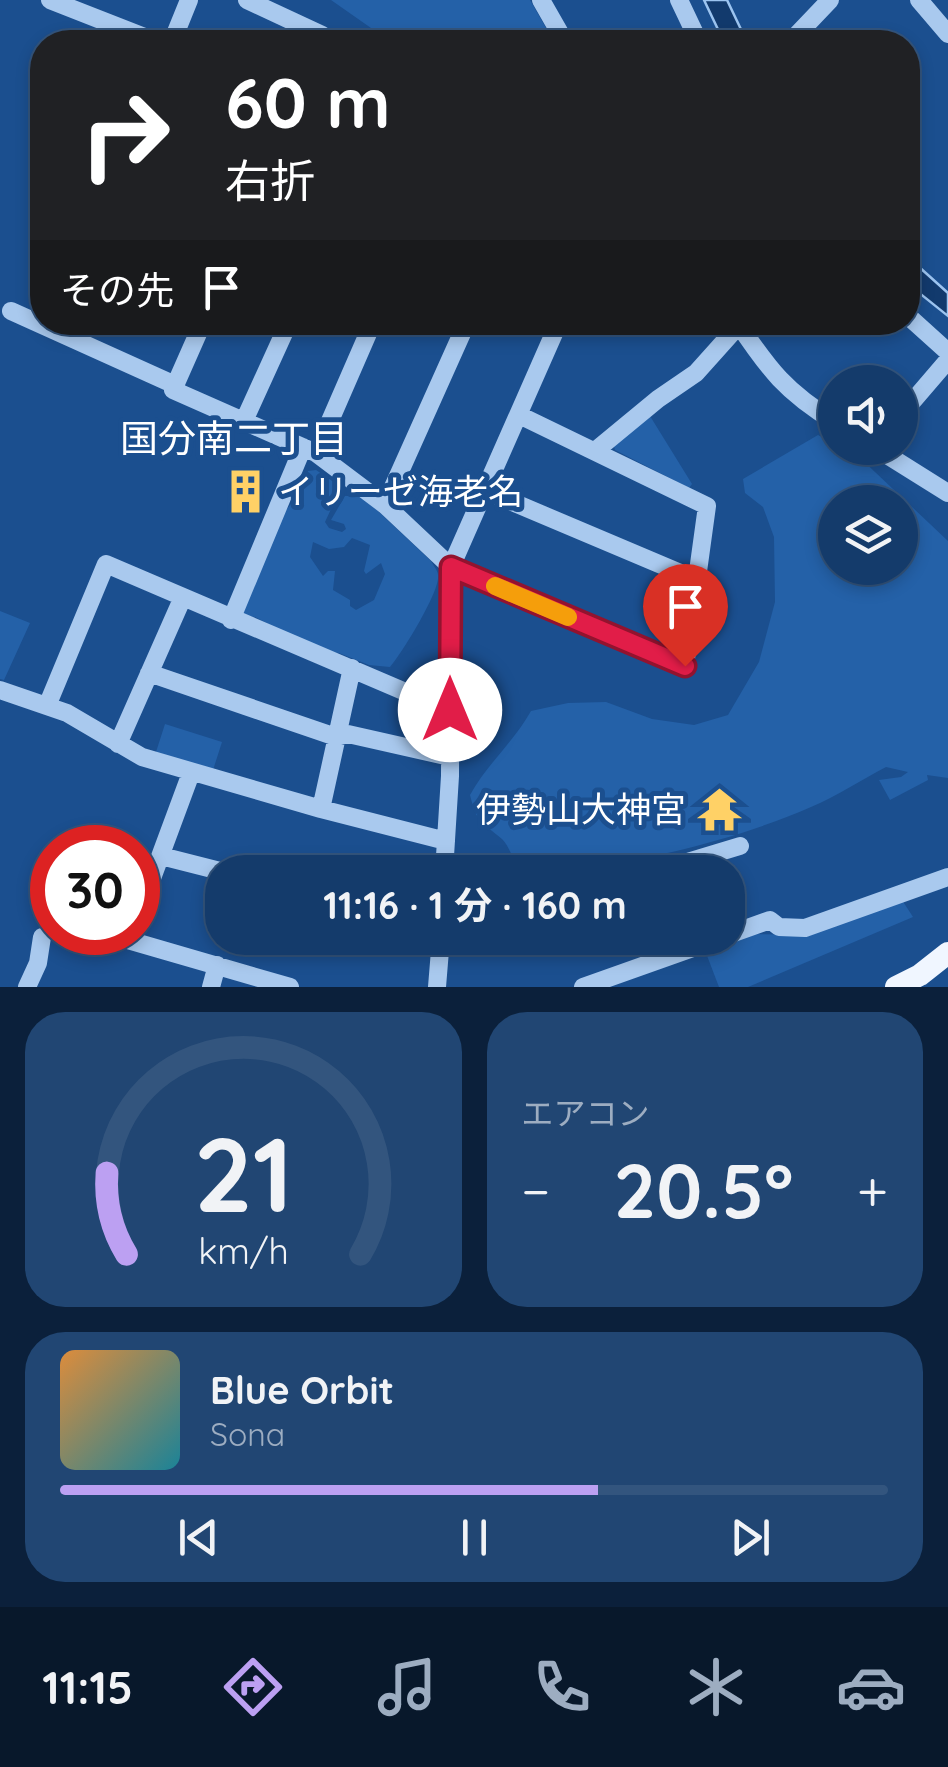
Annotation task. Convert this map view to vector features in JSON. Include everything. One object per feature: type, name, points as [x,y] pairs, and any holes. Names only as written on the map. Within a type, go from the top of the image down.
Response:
[{"type":"main road","points":[[896,987],[920,975],[948,953]]},
{"type":"street","points":[[50,0],[127,30]]},
{"type":"street","points":[[177,30],[189,0]]},
{"type":"street","points":[[247,0],[311,30]]},
{"type":"street","points":[[541,0],[558,30]]},
{"type":"street","points":[[679,0],[694,30]]},
{"type":"street","points":[[801,30],[830,0]]},
{"type":"street","points":[[919,0],[948,34]]},
{"type":"street","points":[[11,311],[30,320]]},
{"type":"street","points":[[918,394],[948,356],[920,328]]},
{"type":"street","points":[[63,335],[175,386]]},
{"type":"street","points":[[197,335],[173,390],[309,450],[385,505],[451,567],[685,666],[707,506],[519,414]]},
{"type":"street","points":[[244,421],[283,335]]},
{"type":"street","points":[[231,620],[366,335]]},
{"type":"street","points":[[385,505],[460,335]]},
{"type":"street","points":[[445,855],[451,567],[554,335]]},
{"type":"street","points":[[594,451],[696,373],[729,335]]},
{"type":"street","points":[[745,335],[769,370],[796,398],[818,412]]},
{"type":"street","points":[[903,465],[948,493]]},
{"type":"street","points":[[484,490],[697,580]]},
{"type":"street","points":[[46,706],[106,564],[450,710]]},
{"type":"street","points":[[118,744],[183,597]]},
{"type":"street","points":[[321,809],[352,668]]},
{"type":"street","points":[[149,673],[336,737],[348,734],[450,758]]},
{"type":"street","points":[[0,690],[67,713],[130,753],[321,809],[446,840]]},
{"type":"street","points":[[192,773],[161,856],[205,867]]},
{"type":"street","points":[[710,855],[740,846]]},
{"type":"street","points":[[745,929],[770,920],[779,927],[805,928],[948,877]]},
{"type":"street","points":[[160,949],[290,987]]},
{"type":"street","points":[[27,987],[39,955]]},
{"type":"street","points":[[437,987],[440,955]]},
{"type":"street","points":[[583,987],[671,955]]},
{"type":"street","points":[[211,987],[217,965]]},
{"type":"shaded area","points":[[331,0],[530,0],[547,30],[374,30]]},
{"type":"shaded area","points":[[704,0],[727,0],[741,30],[718,30]]},
{"type":"shaded area","points":[[920,268],[948,293],[948,316],[920,294]]},
{"type":"shaded area","points":[[650,416],[692,484],[689,488],[615,450],[613,443]]},
{"type":"shaded area","points":[[818,435],[818,465],[868,465],[889,485],[818,485],[818,585],[918,585],[918,513],[948,541],[948,778],[927,775],[928,780],[890,800],[879,780],[908,772],[886,767],[785,818],[658,855],[512,855],[502,839],[478,817],[470,795],[531,711],[568,703],[606,702],[652,719],[694,725],[728,715],[759,662],[775,602],[774,537],[763,507],[745,493],[743,479]]},
{"type":"shaded area","points":[[316,470],[338,485],[325,522],[329,528],[342,532],[346,529],[344,524],[331,520],[345,496],[362,496],[431,561],[437,572],[427,608],[390,667],[321,651],[255,617],[241,615],[281,517],[303,488],[308,471]],"holes":[[[352,538],[370,545],[364,571],[366,574],[381,563],[385,574],[374,600],[356,610],[350,606],[350,600],[333,590],[335,571],[323,576],[310,557],[313,542],[329,549],[344,547]]]},
{"type":"shaded area","points":[[0,611],[30,623],[4,680],[0,679]]},
{"type":"shaded area","points":[[165,724],[222,742],[213,770],[156,752]]},
{"type":"shaded area","points":[[902,900],[913,917],[748,987],[719,987],[707,955],[745,955],[745,937],[752,934],[807,935]]},
{"type":"slow traffic","points":[[495,586],[568,617]]},
{"type":"place","name":"イリーゼ海老名","points":[[245,491]]},
{"type":"place","name":"伊勢山大神宮","points":[[719,809]]},
{"type":"district","name":"国分南二丁目","points":[[234,438]]},
{"type":"route","points":[[450,710],[451,567],[685,666]]}]
